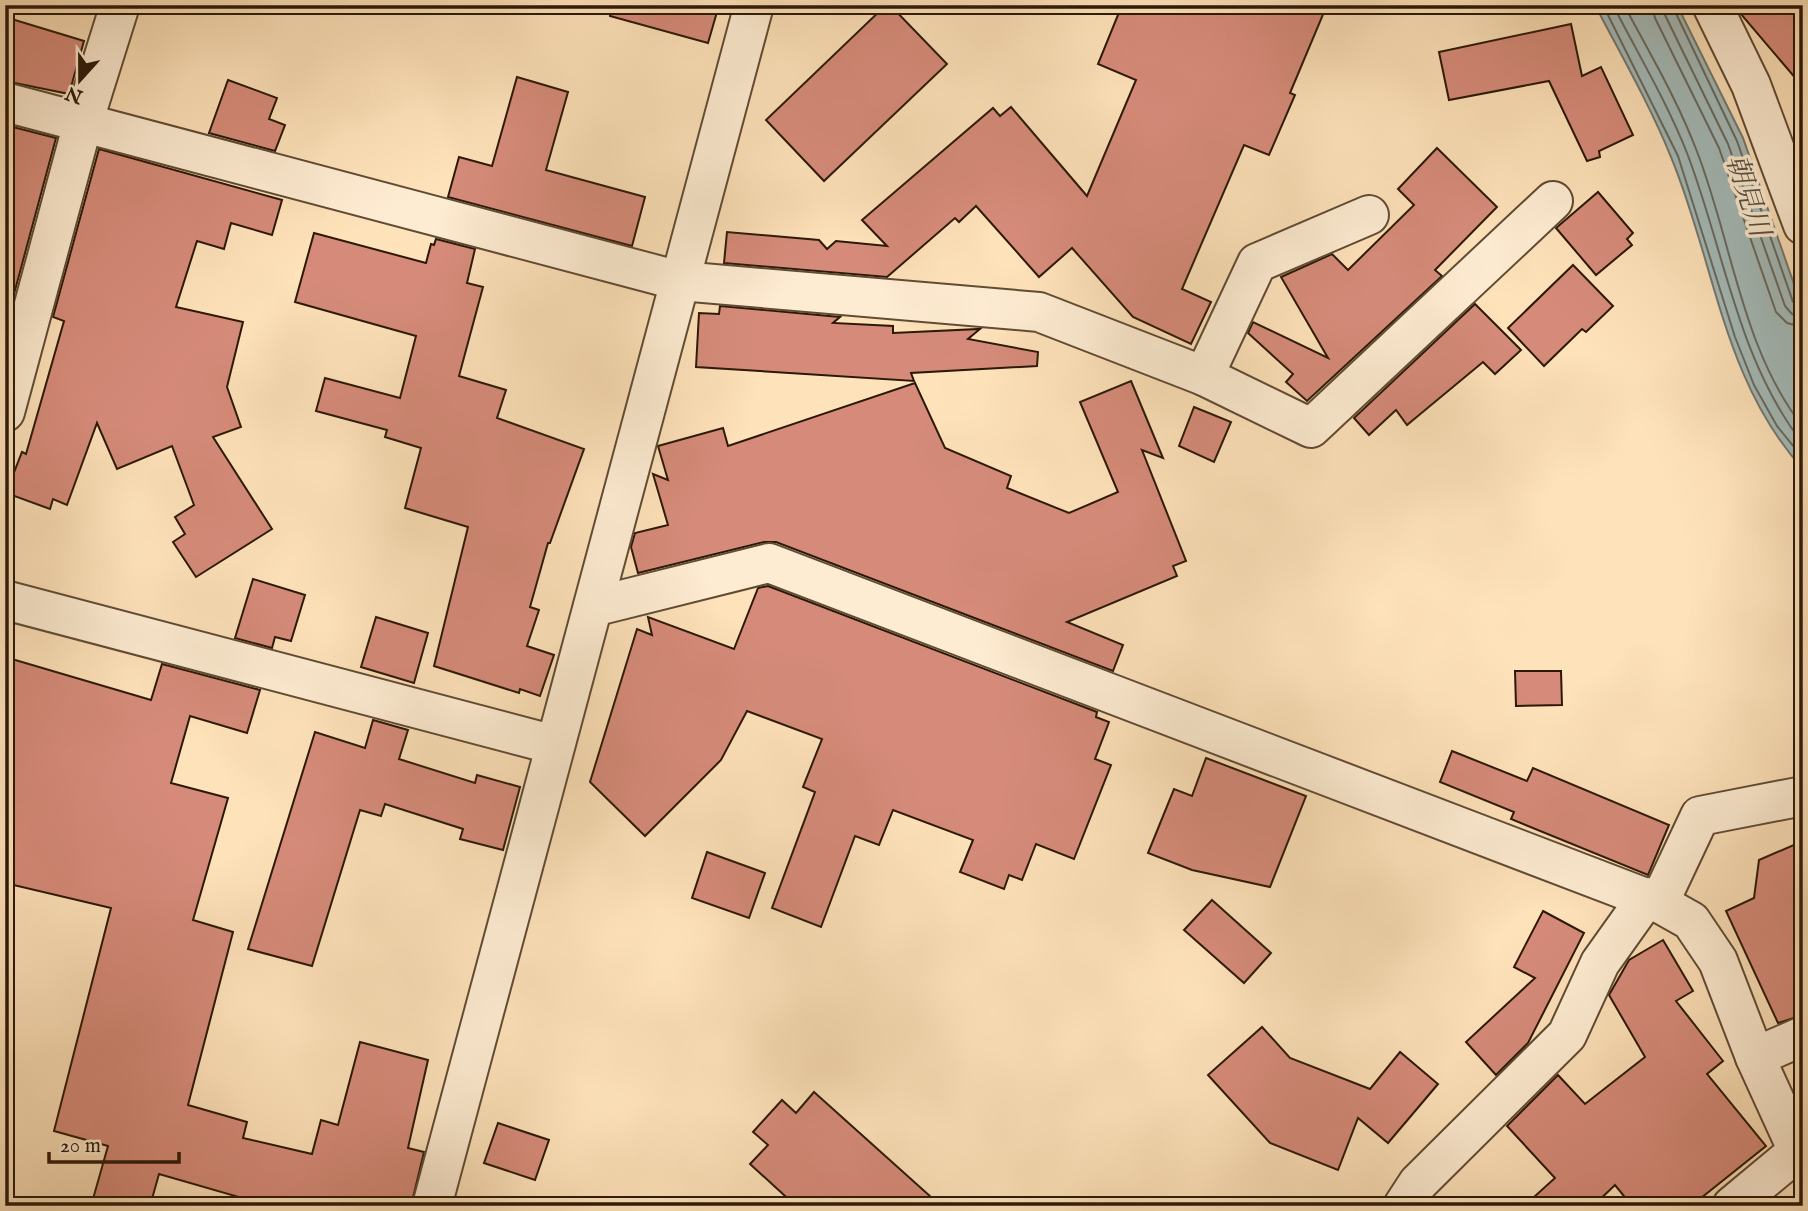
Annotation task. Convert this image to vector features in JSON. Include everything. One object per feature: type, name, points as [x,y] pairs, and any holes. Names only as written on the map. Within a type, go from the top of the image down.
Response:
[{"type":"street","points":[[5,412],[83,122],[120,5]]},
{"type":"street","points":[[432,1206],[754,5]]},
{"type":"street","points":[[1712,5],[1751,85],[1800,206]]},
{"type":"street","points":[[5,102],[680,281],[1039,312],[1204,376],[1311,428],[1553,201]]},
{"type":"street","points":[[1204,376],[1257,263],[1369,215]]},
{"type":"street","points":[[593,607],[769,563],[1653,900],[1691,921],[1718,961],[1755,1057],[1800,1156],[1732,1206]]},
{"type":"street","points":[[5,600],[555,745]]},
{"type":"street","points":[[1403,1206],[1418,1183],[1567,1035],[1600,962],[1653,900],[1700,816],[1803,796]]},
{"type":"street","points":[[1755,1057],[1803,1036]]},
{"type":"water","name":"朝見川","points":[[1595,5],[1677,5],[1743,138],[1803,310],[1803,469],[1776,435],[1755,398],[1724,320],[1671,157],[1645,99]]},
{"type":"building","points":[[611,5],[719,5],[708,43],[610,16]]},
{"type":"building","points":[[886,5],[890,5],[947,64],[824,181],[766,120]]},
{"type":"building","points":[[1122,5],[1327,5],[1290,93],[1295,95],[1269,155],[1244,145],[1182,289],[1211,302],[1191,344],[1133,317],[1072,248],[1039,277],[976,206],[959,222],[955,218],[887,277],[724,263],[727,232],[819,240],[827,249],[836,241],[887,246],[862,220],[993,108],[1000,116],[1011,107],[1087,196],[1136,80],[1098,64]]},
{"type":"building","points":[[1736,5],[1803,5],[1803,87],[1740,13]]},
{"type":"building","points":[[5,17],[84,41],[69,94],[5,81]]},
{"type":"building","points":[[1571,24],[1582,76],[1601,67],[1633,135],[1599,151],[1600,157],[1587,161],[1549,81],[1449,100],[1439,52]]},
{"type":"building","points":[[517,77],[568,92],[546,170],[645,197],[632,246],[448,197],[459,157],[492,166]]},
{"type":"building","points":[[228,80],[277,98],[269,119],[285,125],[275,151],[209,133]]},
{"type":"building","points":[[5,125],[56,138],[11,305],[5,303]]},
{"type":"building","points":[[1437,148],[1497,207],[1435,270],[1442,276],[1307,401],[1286,382],[1293,374],[1248,333],[1253,322],[1328,358],[1281,277],[1332,254],[1348,270],[1414,205],[1398,189]]},
{"type":"building","points":[[99,149],[282,200],[272,235],[231,223],[224,249],[197,241],[176,307],[243,322],[227,387],[241,427],[213,437],[272,529],[196,577],[173,542],[185,534],[175,517],[194,505],[172,446],[117,469],[97,423],[67,505],[53,499],[50,509],[6,493],[22,452],[26,454],[64,321],[53,317]]},
{"type":"building","points":[[1598,192],[1633,233],[1627,239],[1632,245],[1596,275],[1556,228]]},
{"type":"building","points":[[314,233],[426,263],[431,244],[434,245],[436,239],[475,249],[467,283],[483,287],[459,376],[506,390],[497,418],[584,449],[548,543],[530,607],[539,610],[527,646],[554,655],[540,696],[520,689],[519,693],[434,666],[468,527],[405,508],[421,448],[385,437],[387,430],[316,411],[325,378],[400,398],[416,336],[295,302]]},
{"type":"building","points":[[1573,265],[1613,306],[1586,332],[1582,329],[1544,366],[1508,328]]},
{"type":"building","points":[[1475,304],[1521,350],[1495,374],[1483,362],[1407,425],[1396,410],[1369,435],[1354,418]]},
{"type":"building","points":[[720,306],[840,317],[833,323],[893,326],[893,333],[980,329],[968,339],[1038,352],[1037,366],[911,373],[914,381],[696,367],[699,313],[719,314]]},
{"type":"building","points":[[1131,381],[1163,458],[1142,450],[1186,561],[1173,566],[1177,576],[1067,622],[1123,645],[1113,671],[776,542],[764,542],[638,573],[631,547],[635,533],[668,525],[653,474],[668,480],[658,446],[723,428],[728,446],[915,383],[945,448],[1011,476],[1007,488],[1069,513],[1118,492],[1080,402]]},
{"type":"building","points":[[1194,407],[1231,422],[1214,462],[1179,446]]},
{"type":"building","points":[[253,579],[305,595],[291,641],[275,637],[272,648],[235,638]]},
{"type":"building","points":[[768,586],[1097,712],[1096,717],[1109,722],[1095,759],[1111,765],[1074,859],[1036,844],[1022,880],[1009,875],[1004,889],[960,872],[973,840],[893,810],[879,845],[855,836],[821,927],[772,908],[815,792],[803,787],[822,739],[747,711],[721,760],[645,836],[590,782],[637,629],[652,635],[648,617],[734,649],[758,588]]},
{"type":"building","points":[[376,617],[428,633],[414,683],[361,667]]},
{"type":"building","points":[[5,657],[151,700],[162,664],[260,690],[247,733],[190,716],[171,783],[228,798],[193,920],[233,932],[188,1105],[247,1122],[243,1138],[312,1154],[321,1120],[338,1125],[360,1042],[428,1060],[408,1148],[424,1152],[411,1206],[270,1206],[159,1174],[150,1206],[91,1206],[108,1146],[54,1131],[111,908],[5,883]]},
{"type":"building","points":[[1515,671],[1561,671],[1562,705],[1516,706]]},
{"type":"building","points":[[373,720],[408,730],[399,759],[475,783],[477,775],[520,787],[503,850],[460,839],[463,829],[385,804],[381,816],[360,810],[312,966],[248,949],[315,732],[365,748]]},
{"type":"building","points":[[1452,751],[1527,781],[1533,768],[1669,825],[1648,875],[1511,819],[1514,812],[1440,782]]},
{"type":"building","points":[[1206,758],[1306,796],[1270,887],[1192,870],[1148,853],[1174,789],[1192,796]]},
{"type":"building","points":[[1803,841],[1803,1015],[1778,1023],[1726,911],[1754,898],[1759,860]]},
{"type":"building","points":[[707,852],[765,873],[749,918],[692,898]]},
{"type":"building","points":[[1212,900],[1271,953],[1244,983],[1184,930]]},
{"type":"building","points":[[1543,911],[1584,933],[1528,1043],[1496,1075],[1466,1042],[1535,978],[1514,967]]},
{"type":"building","points":[[1663,940],[1693,991],[1676,1001],[1723,1061],[1707,1074],[1766,1146],[1691,1206],[1632,1206],[1615,1185],[1593,1206],[1524,1206],[1555,1178],[1507,1126],[1558,1075],[1585,1104],[1645,1057],[1609,995],[1629,960]]},
{"type":"building","points":[[1262,1027],[1290,1058],[1370,1089],[1400,1052],[1438,1084],[1388,1143],[1358,1118],[1338,1170],[1270,1143],[1208,1075]]},
{"type":"building","points":[[814,1092],[941,1206],[796,1206],[750,1164],[768,1145],[753,1132],[782,1100],[796,1113]]},
{"type":"building","points":[[498,1123],[549,1140],[535,1180],[484,1163]]}]
